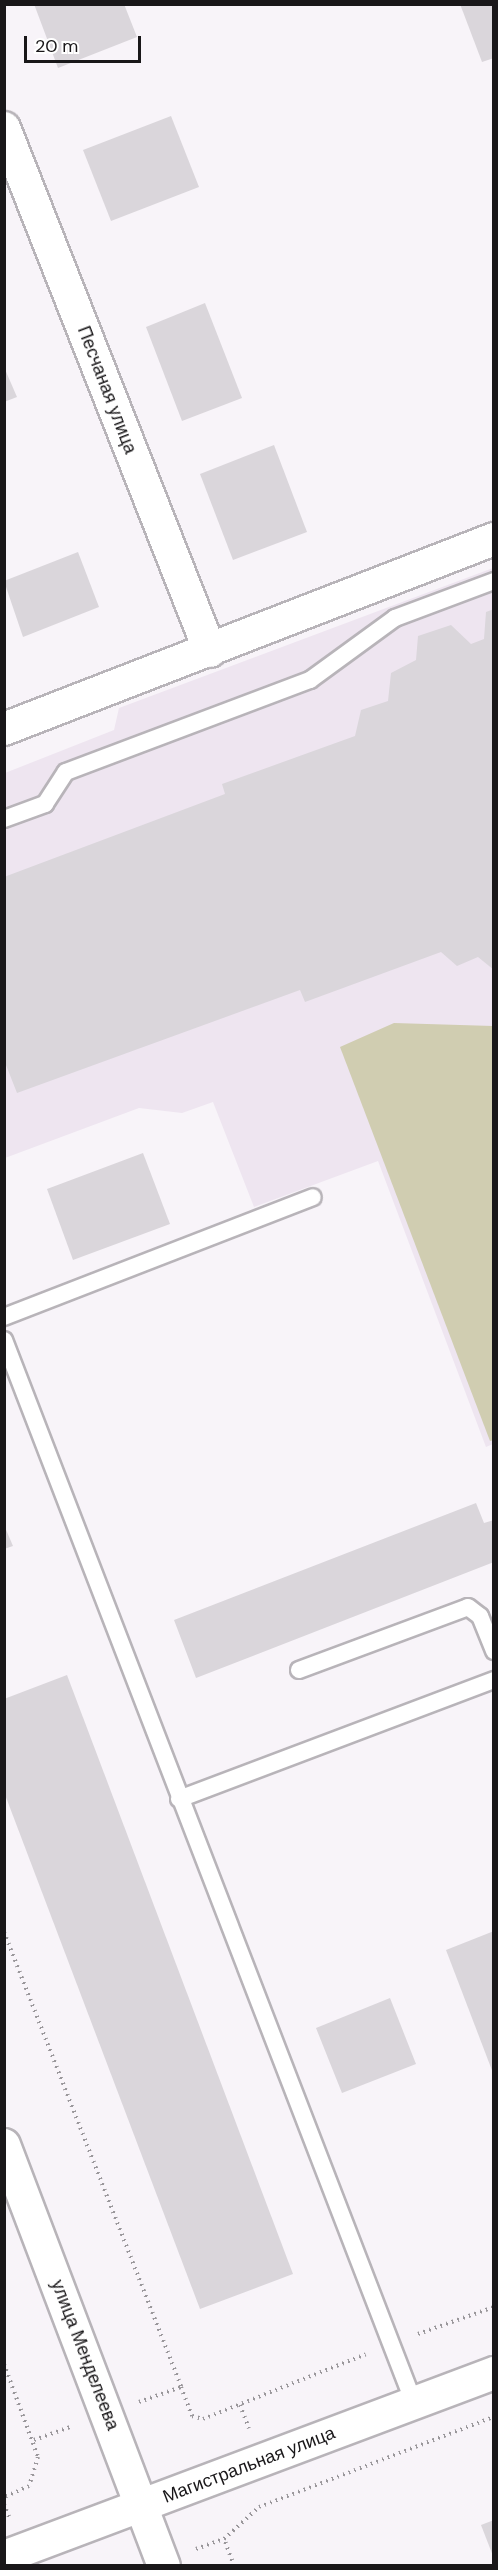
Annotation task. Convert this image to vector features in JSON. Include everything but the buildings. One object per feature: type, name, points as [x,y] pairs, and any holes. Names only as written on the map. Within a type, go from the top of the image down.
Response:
[{"type":"street","name":"Песчаная улица","points":[[4,128],[210,651]]},
{"type":"street","points":[[4,729],[494,539]]},
{"type":"street","name":"улица Менделеева","points":[[4,2145],[164,2565]]},
{"type":"street","name":"Магистральная улица","points":[[4,2557],[494,2373]]},
{"type":"lane","points":[[4,819],[45,804],[66,772],[310,680],[395,618],[494,581]]},
{"type":"lane","points":[[4,1317],[313,1197]]},
{"type":"lane","points":[[4,1340],[179,1799],[414,2403]]},
{"type":"lane","points":[[299,1670],[468,1607],[480,1616],[494,1651]]},
{"type":"lane","points":[[179,1799],[494,1680]]},
{"type":"path","points":[[4,1932],[192,2416],[203,2419],[391,2344],[494,2307]]},
{"type":"path","points":[[4,2364],[34,2440],[38,2457],[29,2486],[4,2497]]},
{"type":"path","points":[[34,2440],[181,2387]]},
{"type":"path","points":[[234,2565],[224,2539],[259,2507],[494,2417]]},
{"type":"shaded area","points":[[493,568],[493,1444],[486,1447],[378,1161],[254,1207],[213,1102],[182,1113],[139,1108],[5,1158],[5,773],[114,730],[119,708]]},
{"type":"shaded area","points":[[394,1023],[493,1026],[494,1440],[490,1441],[340,1047]]}]
